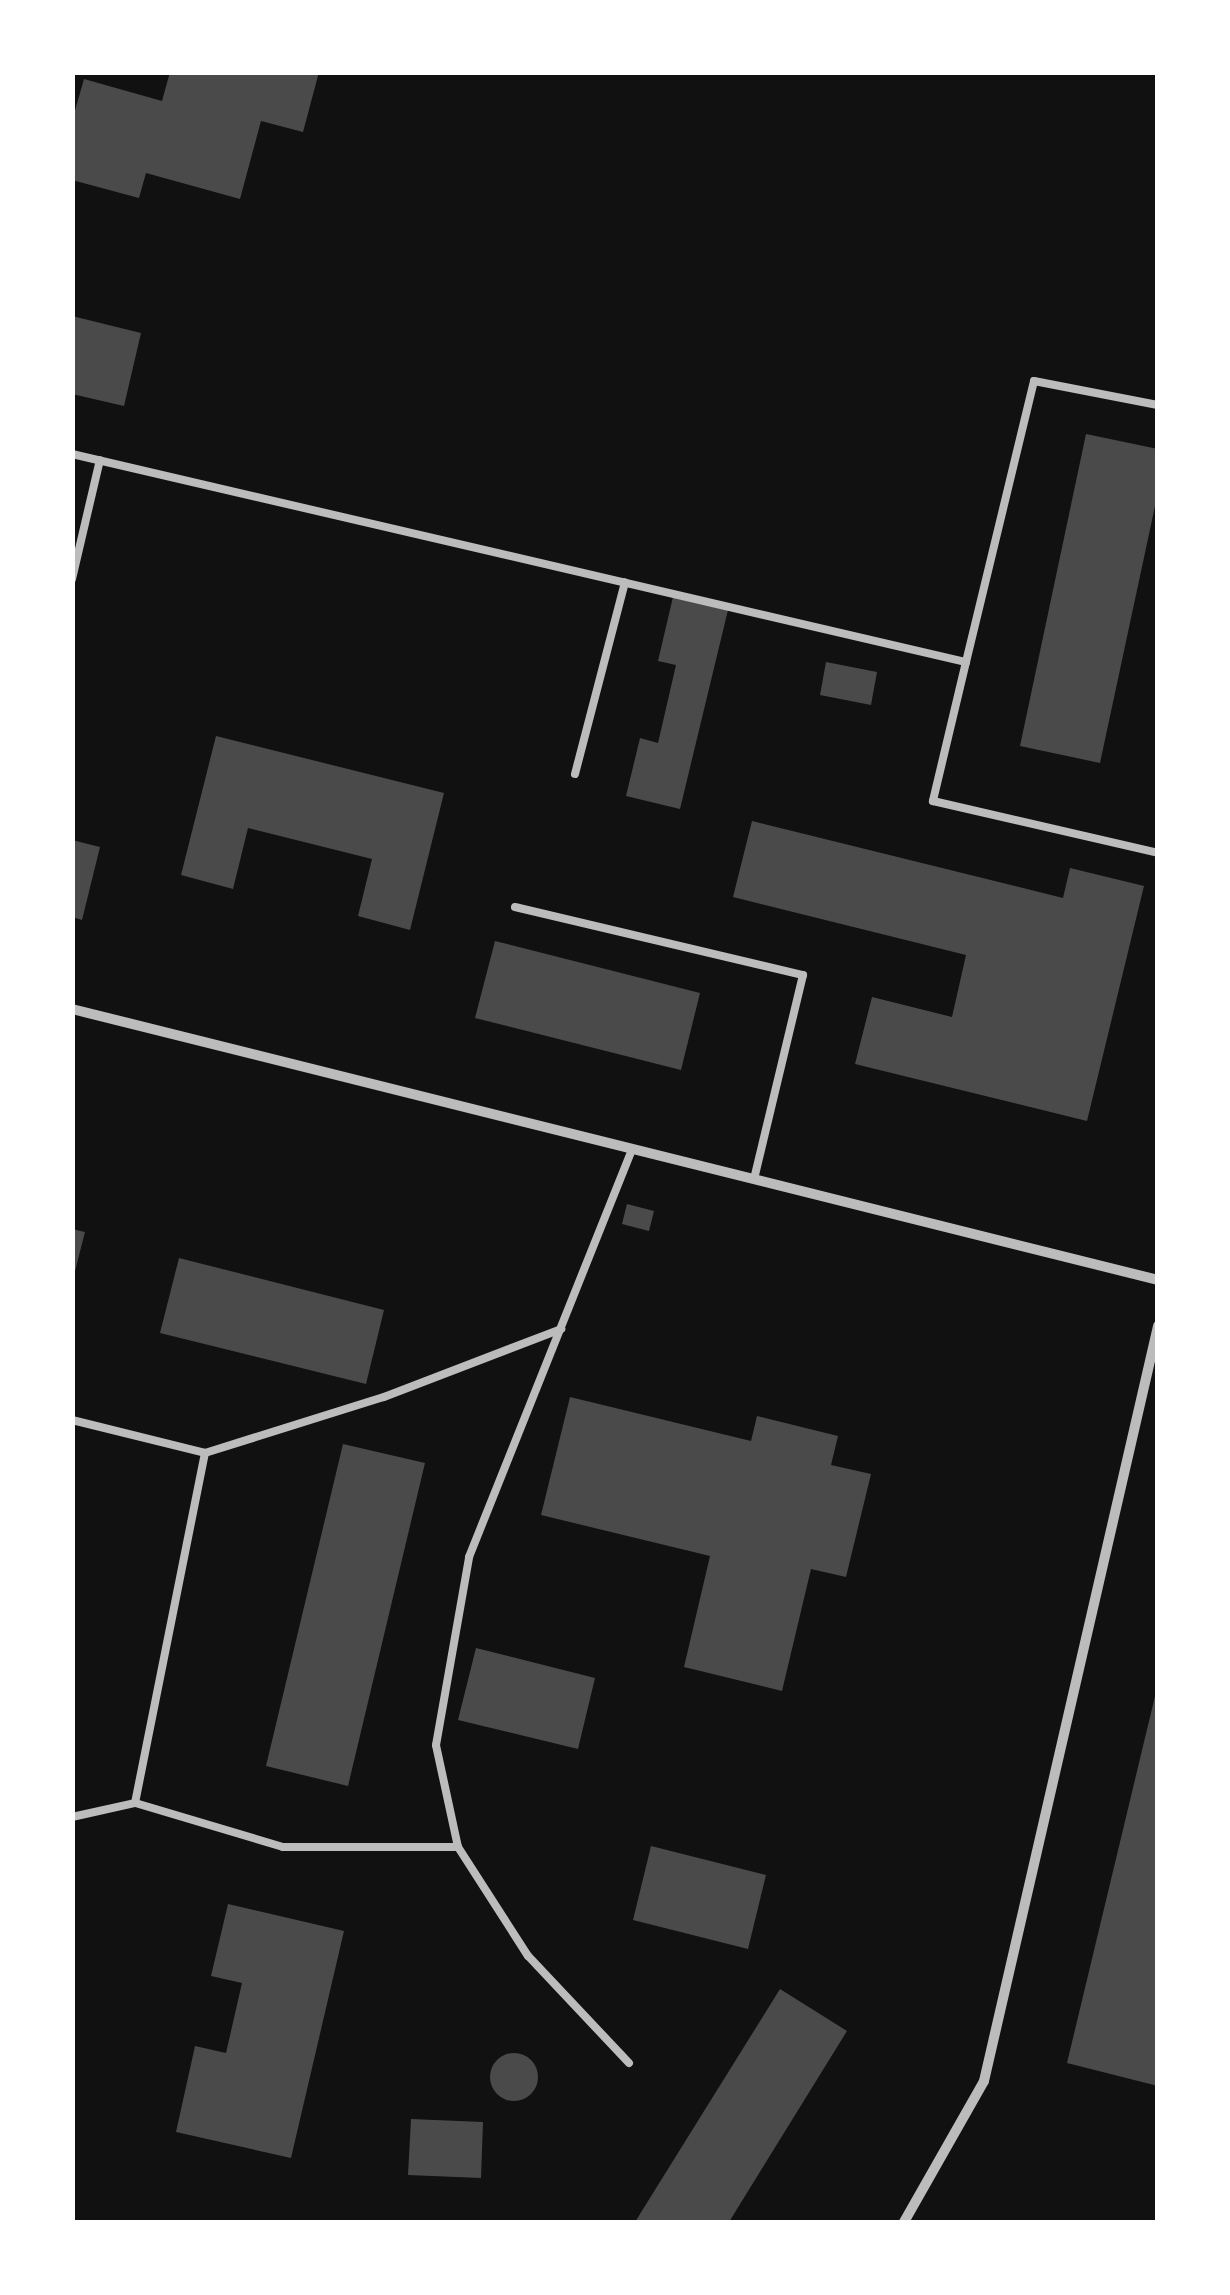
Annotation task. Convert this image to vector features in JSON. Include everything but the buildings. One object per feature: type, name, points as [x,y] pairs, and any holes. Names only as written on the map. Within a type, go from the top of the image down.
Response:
[{"type":"street","points":[[72,1009],[1158,1280]]},
{"type":"street","points":[[904,2222],[984,2080],[1158,1326]]},
{"type":"lane","points":[[1158,406],[1034,381],[933,801],[1158,854]]},
{"type":"lane","points":[[72,454],[966,662]]},
{"type":"lane","points":[[72,579],[100,460]]},
{"type":"lane","points":[[575,774],[624,582]]},
{"type":"lane","points":[[515,906],[803,975],[754,1179]]},
{"type":"lane","points":[[628,2063],[528,1956],[458,1847],[436,1745],[469,1558],[632,1148]]},
{"type":"lane","points":[[72,1420],[204,1453],[384,1397],[560,1329]]},
{"type":"lane","points":[[135,1803],[204,1453]]},
{"type":"lane","points":[[72,1817],[135,1803],[283,1847],[458,1847]]}]
